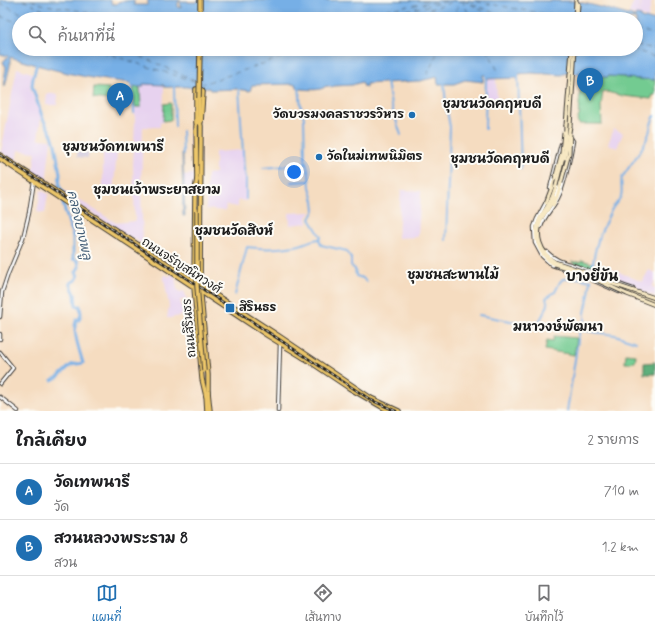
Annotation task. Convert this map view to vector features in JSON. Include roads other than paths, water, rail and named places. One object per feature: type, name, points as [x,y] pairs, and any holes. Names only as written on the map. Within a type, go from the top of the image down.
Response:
[{"type":"main road","points":[[200,0],[200,12]]},
{"type":"main road","points":[[576,12],[577,0]]},
{"type":"main road","points":[[198,179],[200,56]]},
{"type":"main road","points":[[546,203],[555,179],[562,152],[573,56]]},
{"type":"main road","points":[[553,205],[569,153],[574,56]]},
{"type":"main road","points":[[199,97],[199,126]]},
{"type":"main road","points":[[199,97],[199,126]]},
{"type":"main road","points":[[566,125],[565,149],[556,186],[551,200],[537,225],[536,236],[539,248],[545,257],[554,264],[579,272],[627,294],[655,301]]},
{"type":"main road","points":[[570,126],[567,150],[553,201],[539,226],[538,237],[541,247],[547,256],[555,262],[579,270],[655,301]]},
{"type":"main road","name":"ถนนจรัญสนิทวงศ์","points":[[0,154],[63,198],[161,262]]},
{"type":"main road","name":"ถนนจรัญสนิทวงศ์","points":[[0,159],[63,198]]},
{"type":"main road","name":"ถนนสิรินธร","points":[[198,179],[199,286],[207,395],[210,411]]},
{"type":"main road","name":"ถนนสิรินธร","points":[[198,179],[195,197],[194,286],[202,379],[207,395]]},
{"type":"main road","name":"ถนนสิรินธร","points":[[198,179],[200,285],[207,411]]},
{"type":"main road","name":"ถนนจรัญสนิทวงศ์","points":[[89,215],[230,304],[349,388],[381,405],[389,411]]},
{"type":"main road","name":"ถนนจรัญสนิทวงศ์","points":[[89,215],[174,274],[280,343],[305,357]]},
{"type":"main road","points":[[174,274],[177,272],[175,269]]},
{"type":"main road","points":[[604,278],[628,291]]},
{"type":"main road","points":[[600,284],[628,291],[655,301]]},
{"type":"main road","points":[[201,301],[202,296],[207,295]]},
{"type":"main road","points":[[228,309],[226,305],[230,304]]},
{"type":"main road","name":"ถนนจรัญสนิทวงศ์","points":[[234,310],[305,357]]},
{"type":"main road","points":[[197,319],[200,316],[203,319]]},
{"type":"main road","name":"ถนนจรัญสนิทวงศ์","points":[[381,405],[399,411]]},
{"type":"street","points":[[564,135],[569,135],[573,141],[561,191],[541,225],[540,235],[542,246],[548,254],[555,259],[588,271],[655,301],[600,284],[552,265],[538,252],[535,242],[534,227],[537,218],[546,203],[564,135]]},
{"type":"street","points":[[0,317],[2,292],[23,238],[34,181]]},
{"type":"street","points":[[0,334],[0,339]]},
{"type":"street","points":[[278,411],[280,343]]},
{"type":"street","points":[[0,352],[13,368],[0,384]]},
{"type":"street","points":[[0,398],[18,411]]},
{"type":"water","points":[[0,0],[110,0],[112,4],[117,4],[118,2],[134,0],[134,5],[147,5],[148,0],[180,0],[178,2],[178,7],[181,8],[180,1],[197,2],[197,0],[574,1],[618,12],[12,12],[12,56],[643,56],[643,19],[655,21],[655,80],[608,76],[581,77],[580,75],[571,73],[562,75],[532,73],[518,74],[518,78],[487,79],[485,75],[483,75],[483,82],[465,80],[454,84],[438,84],[437,77],[420,81],[366,84],[366,88],[362,82],[352,85],[333,87],[326,86],[317,90],[298,89],[296,84],[252,85],[250,91],[237,89],[210,90],[209,88],[193,89],[188,87],[164,87],[164,85],[143,84],[143,87],[132,87],[131,83],[70,74],[10,57],[10,66],[5,87],[3,86],[6,67],[3,62],[8,56],[0,54]]},
{"type":"water","points":[[183,153],[185,216],[183,216]]},
{"type":"waterway","name":"คลองบางพลู","points":[[37,63],[32,86],[43,119],[55,144],[60,174],[59,186],[64,193],[63,204],[73,237],[73,259],[78,261],[79,267],[76,272],[78,276],[76,280],[70,283],[75,294],[76,306],[80,306],[81,314],[79,320],[77,319],[75,323],[75,334],[83,363],[71,365],[58,377],[52,380]]},
{"type":"waterway","points":[[518,72],[521,169]]},
{"type":"waterway","points":[[485,129],[486,74]]},
{"type":"waterway","points":[[387,82],[391,105],[401,135]]},
{"type":"waterway","points":[[444,82],[450,127],[446,240]]},
{"type":"waterway","points":[[132,84],[134,113]]},
{"type":"waterway","points":[[174,86],[175,127]]},
{"type":"waterway","points":[[235,295],[247,247],[289,247],[319,239],[321,237],[310,219],[315,210],[305,159],[304,118],[301,107],[299,87]]},
{"type":"waterway","points":[[239,88],[244,169],[246,177],[246,199]]},
{"type":"waterway","points":[[592,273],[594,255],[604,225],[621,196],[622,178],[645,142],[655,116]]},
{"type":"waterway","points":[[182,131],[183,154]]},
{"type":"waterway","points":[[263,168],[307,164]]},
{"type":"waterway","points":[[291,182],[309,181]]},
{"type":"waterway","points":[[319,239],[321,245],[347,251],[351,258],[351,266],[355,269],[356,276],[363,278],[366,282]]},
{"type":"waterway","points":[[479,315],[537,326],[548,305],[546,298],[555,292],[563,279],[579,278],[591,281]]},
{"type":"waterway","points":[[567,411],[578,340],[580,330],[585,322],[585,313],[591,279]]},
{"type":"waterway","points":[[580,330],[615,335],[636,342]]},
{"type":"tunnel","points":[[164,263],[180,274]]},
{"type":"tunnel","points":[[178,274],[234,311]]},
{"type":"railway","points":[[0,155],[371,400],[396,411]]},
{"type":"place","name":"สวนหลวงพระราม 8","points":[[590,101]]},
{"type":"place","name":"วัดบวรมงคลราชวรวิหาร","points":[[412,115]]},
{"type":"place","name":"วัดเทพนารี","points":[[120,116]]},
{"type":"place","name":"วัดใหม่เทพนิมิตร","points":[[319,157]]},
{"type":"place","name":"สิรินธร","points":[[230,308]]},
{"type":"district","name":"ชุมชนวัดคฤหบดี","points":[[492,104]]},
{"type":"district","name":"ชุมชนวัดทเพนารี","points":[[113,147]]},
{"type":"district","name":"ชุมชนวัดคฤหบดี","points":[[500,159]]},
{"type":"district","name":"ชุมชนเจ้าพระยาสยาม","points":[[157,190]]},
{"type":"district","name":"ชุมชนวัดสิงห์","points":[[234,231]]},
{"type":"district","name":"ชุมชนสะพานไม้","points":[[453,275]]},
{"type":"district","name":"บางยี่ขัน","points":[[592,277]]},
{"type":"district","name":"มหาวงษ์พัฒนา","points":[[558,327]]}]
